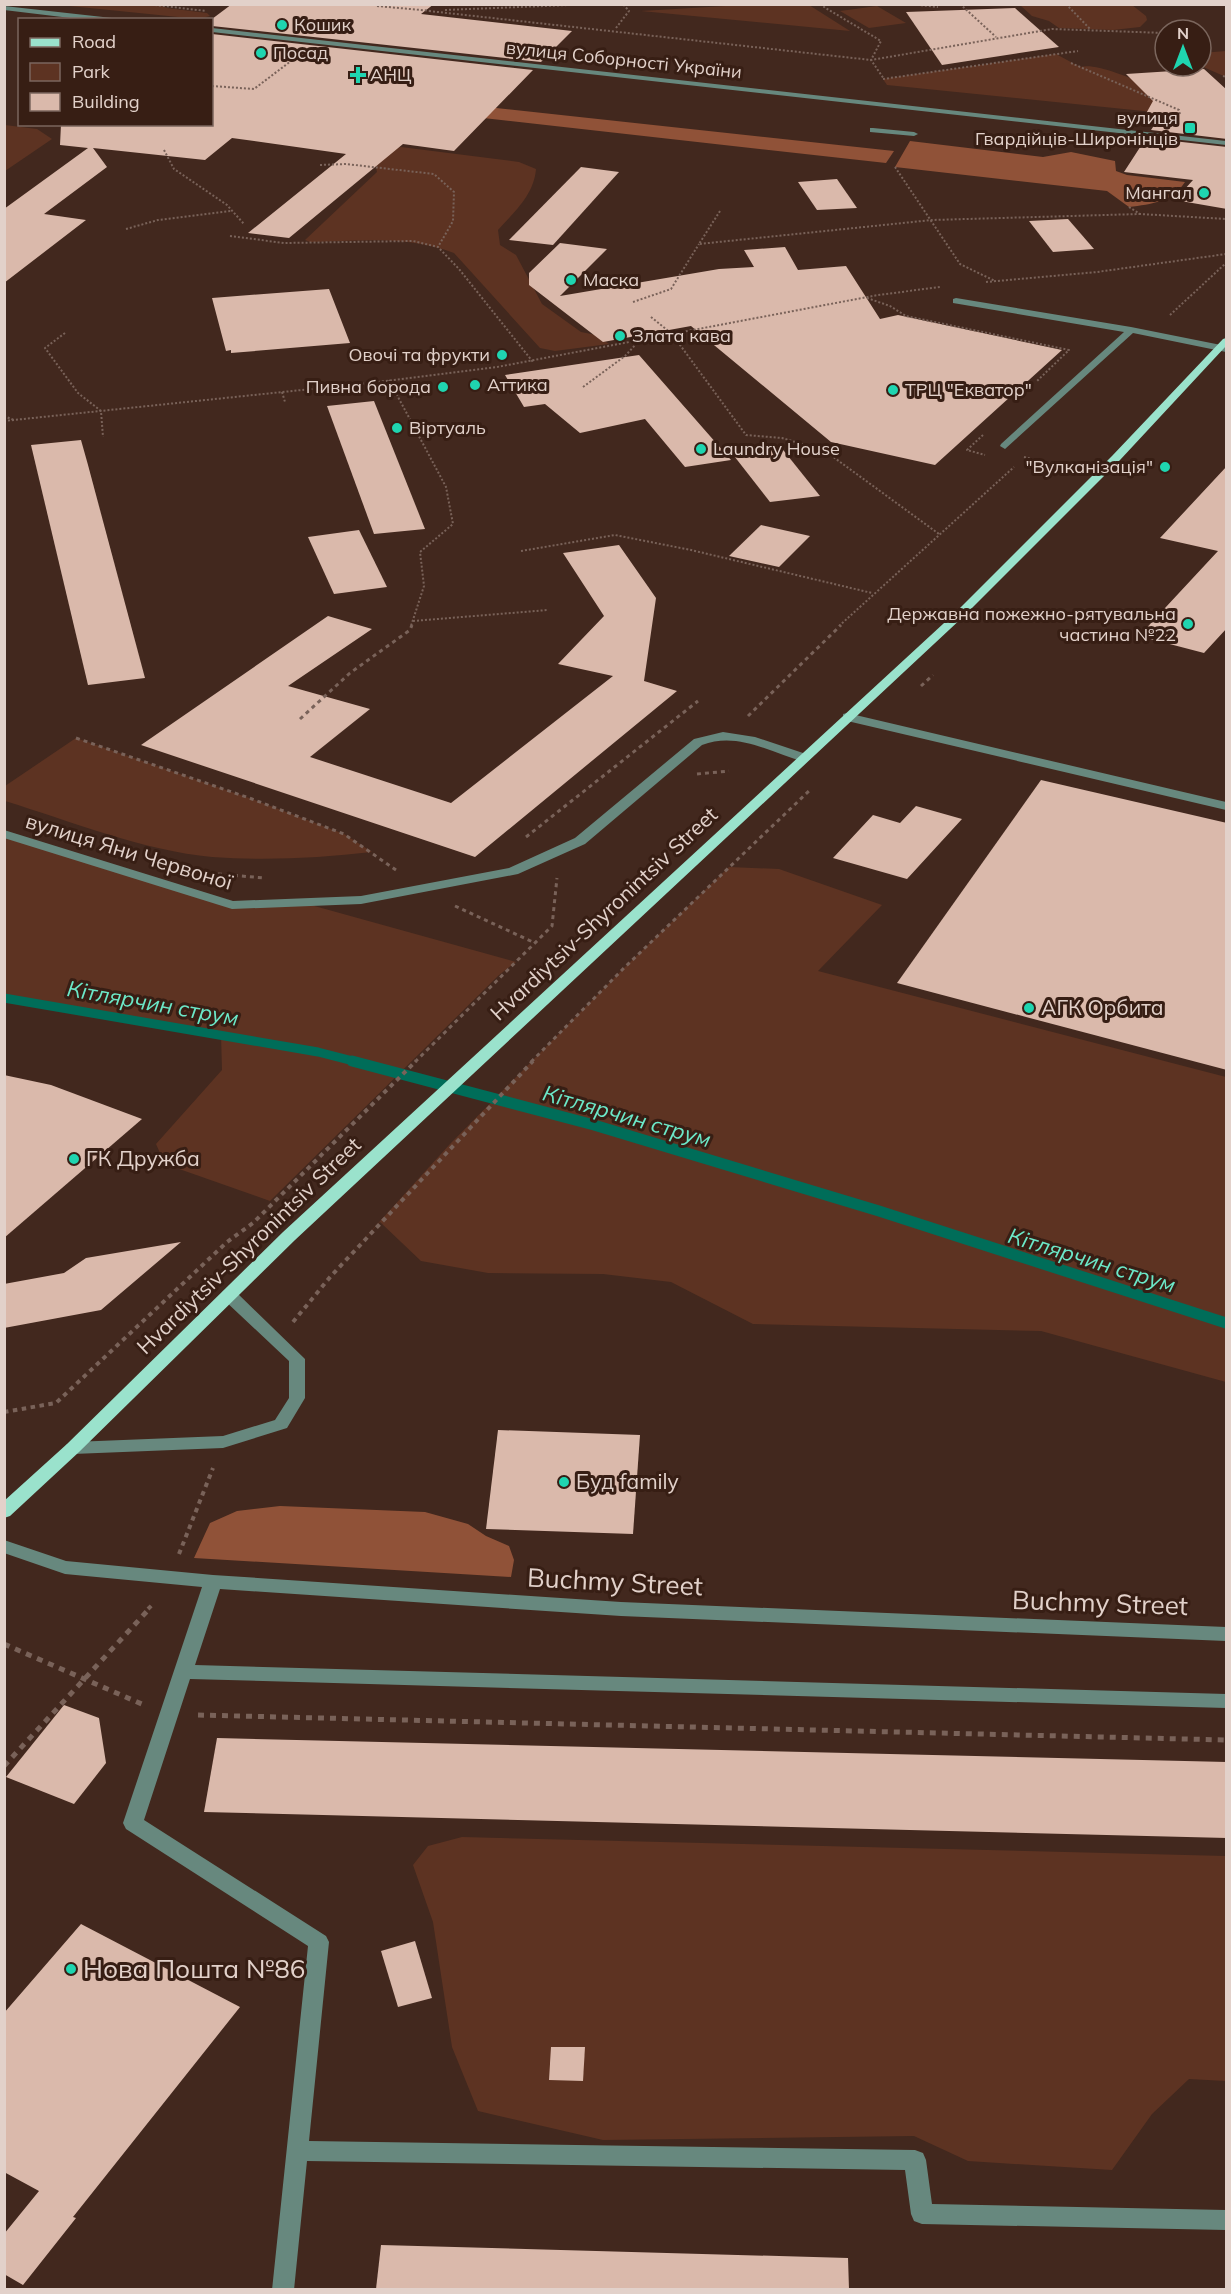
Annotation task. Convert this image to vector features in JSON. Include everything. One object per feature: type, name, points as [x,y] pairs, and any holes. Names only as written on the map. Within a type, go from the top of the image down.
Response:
[{"type":"main road","name":"Hvardiytsiv-Shyronintsiv Street","points":[[4,1512],[73,1448],[289,1236],[960,614],[1225,346]]},
{"type":"street","points":[[4,8],[94,18]]},
{"type":"street","name":"вулиця Соборності України","points":[[213,30],[1227,143]]},
{"type":"street","name":"вулиця Соборності України","points":[[1033,123],[1227,148]]},
{"type":"street","points":[[873,130],[914,134]]},
{"type":"street","points":[[956,301],[1225,346]]},
{"type":"street","points":[[1005,446],[1131,330]]},
{"type":"street","points":[[847,717],[1227,806]]},
{"type":"street","name":"вулиця Яни Червоної","points":[[4,834],[232,905],[361,900],[513,871],[580,841],[698,742],[712,735],[729,735],[805,758]]},
{"type":"street","points":[[73,1448],[223,1442],[281,1424],[297,1398],[297,1359],[230,1295]]},
{"type":"street","name":"Buchmy Street","points":[[4,1546],[65,1567],[169,1579],[621,1609],[1227,1634]]},
{"type":"street","points":[[213,1582],[133,1823],[319,1942],[283,2289]]},
{"type":"street","points":[[183,1672],[1227,1701]]},
{"type":"street","points":[[297,2151],[915,2160],[922,2214],[1227,2220]]},
{"type":"path","points":[[450,10],[458,4]]},
{"type":"path","points":[[429,11],[594,4]]},
{"type":"path","points":[[616,28],[629,11],[623,4]]},
{"type":"path","points":[[828,4],[824,7],[881,40],[871,60]]},
{"type":"path","points":[[909,4],[938,7]]},
{"type":"path","points":[[960,4],[997,38]]},
{"type":"path","points":[[1066,4],[1092,31]]},
{"type":"path","points":[[377,6],[871,60],[1052,29],[1153,33]]},
{"type":"path","points":[[871,60],[883,79],[1078,51]]},
{"type":"path","points":[[213,86],[254,89],[295,58]]},
{"type":"path","points":[[1071,63],[1179,110],[1179,115]]},
{"type":"path","points":[[164,150],[174,169],[232,211],[244,224]]},
{"type":"path","points":[[320,165],[346,164],[434,174],[454,192],[453,220],[438,247]]},
{"type":"path","points":[[895,167],[960,264],[995,281]]},
{"type":"path","points":[[1129,207],[1140,214]]},
{"type":"path","points":[[126,229],[158,220],[232,211]]},
{"type":"path","points":[[633,302],[671,289],[720,211]]},
{"type":"path","points":[[699,244],[932,220],[1140,214],[1227,219]]},
{"type":"path","points":[[230,236],[284,243],[413,241],[438,247],[459,269],[533,362]]},
{"type":"path","points":[[985,282],[1097,272],[1227,254]]},
{"type":"path","points":[[1152,334],[1210,276],[1227,263]]},
{"type":"path","points":[[4,421],[282,392],[533,362],[865,297],[942,287]]},
{"type":"path","points":[[865,297],[890,306],[906,316],[1069,350],[1034,384]]},
{"type":"path","points":[[651,317],[672,334],[746,435],[782,438],[825,451],[939,534]]},
{"type":"path","points":[[65,333],[45,348],[78,393],[101,411],[104,437]]},
{"type":"path","points":[[583,387],[625,356],[640,340]]},
{"type":"path","points":[[300,719],[350,673],[410,630],[424,586],[420,552],[453,524],[446,488],[389,380]]},
{"type":"path","points":[[282,392],[285,402]]},
{"type":"path","points":[[4,416],[15,420]]},
{"type":"path","points":[[984,434],[967,450],[987,456]]},
{"type":"path","points":[[729,735],[872,594],[1025,456],[1055,465]]},
{"type":"path","points":[[521,551],[615,535],[691,550],[872,594]]},
{"type":"path","points":[[413,621],[548,610]]},
{"type":"path","points":[[523,840],[698,701]]},
{"type":"path","points":[[76,738],[252,799],[344,834],[401,874],[389,875]]},
{"type":"path","points":[[689,775],[729,771]]},
{"type":"path","points":[[4,1412],[57,1403],[227,1242],[253,1223],[552,926],[557,879],[565,871]]},
{"type":"path","points":[[213,873],[272,879]]},
{"type":"path","points":[[419,889],[535,942]]},
{"type":"path","points":[[277,1341],[352,1252],[476,1119],[625,967]]},
{"type":"path","points":[[4,1766],[148,1611],[169,1579],[223,1442]]},
{"type":"path","points":[[4,1644],[84,1680],[169,1714],[1227,1740]]},
{"type":"green space","points":[[60,5],[161,5],[167,8],[207,13],[210,16],[188,18]]},
{"type":"green space","points":[[742,5],[809,5],[850,31],[641,11]]},
{"type":"green space","points":[[1020,5],[1132,5],[1146,16],[1147,20],[1140,27],[1113,30],[1059,28],[1049,21],[1032,16]]},
{"type":"green space","points":[[877,6],[906,23],[869,28],[840,11]]},
{"type":"green space","points":[[1226,51],[1226,77],[1213,71],[1213,52]]},
{"type":"green space","points":[[1056,54],[1080,67],[1108,70],[1127,77],[1212,118],[887,85],[883,79]]},
{"type":"green space","points":[[5,125],[37,129],[52,139],[5,171]]},
{"type":"green space","points":[[401,147],[519,162],[536,169],[527,195],[517,210],[498,230],[500,245],[516,255],[542,304],[581,332],[596,335],[609,344],[555,351],[540,348],[454,253],[437,247],[401,241],[310,242],[305,240],[377,172],[374,158],[385,150]]},
{"type":"green space","points":[[76,738],[252,799],[344,834],[372,852],[272,859],[187,854],[134,842],[5,801],[5,786]]},
{"type":"green space","points":[[4,834],[232,905],[300,902],[516,962],[499,975],[270,1201],[165,1164],[156,1144],[222,1070],[221,1035],[5,997]]},
{"type":"green space","points":[[729,867],[779,869],[882,905],[818,971],[1226,1077],[1226,1382],[1041,1331],[753,1324],[671,1282],[603,1274],[488,1273],[421,1261],[380,1222],[342,1263],[450,1144],[625,967]]},
{"type":"green space","points":[[462,1837],[1226,1856],[1226,2081],[1189,2079],[1152,2114],[1112,2170],[968,2161],[914,2136],[603,2140],[478,2111],[452,2047],[433,1922],[413,1865],[428,1846]]},
{"type":"shaded area","points":[[265,83],[894,151],[886,163],[286,96],[248,99],[213,96],[213,86],[254,89]]},
{"type":"shaded area","points":[[910,141],[1043,157],[1071,152],[1115,161],[1116,171],[1127,175],[1185,182],[1168,198],[1129,207],[1107,191],[895,167]]},
{"type":"shaded area","points":[[280,1506],[425,1512],[468,1524],[486,1536],[509,1546],[514,1560],[511,1577],[194,1558],[210,1523],[237,1511]]},
{"type":"building","points":[[232,4],[434,4],[421,14],[572,31],[541,62],[213,26],[213,18]]},
{"type":"building","points":[[1015,8],[1059,47],[942,65],[906,12]]},
{"type":"building","points":[[213,34],[533,70],[454,151],[403,144],[289,238],[248,233],[346,154],[232,138],[205,160],[93,148],[107,167],[44,214],[86,220],[4,283],[4,209],[88,148],[60,145],[61,126],[213,126]]},
{"type":"building","points":[[1153,72],[1153,78],[1213,77],[1227,90],[1227,139],[1151,130],[1157,121],[1143,119],[1153,101],[1126,74]]},
{"type":"building","points":[[1146,138],[1227,147],[1227,209],[1175,200],[1193,180],[1124,172]]},
{"type":"building","points":[[581,167],[619,172],[553,245],[509,240]]},
{"type":"building","points":[[837,179],[857,208],[817,210],[798,182]]},
{"type":"building","points":[[1068,219],[1094,249],[1053,252],[1029,221]]},
{"type":"building","points":[[560,243],[607,249],[560,296],[719,269],[754,267],[744,250],[785,247],[798,270],[846,266],[880,319],[898,315],[1062,350],[935,465],[831,442],[691,326],[603,342],[529,285],[529,273]]},
{"type":"building","points":[[329,289],[350,343],[231,353],[231,350],[226,351],[212,298]]},
{"type":"building","points":[[639,355],[731,460],[685,467],[645,419],[580,433],[545,404],[524,407],[505,375]]},
{"type":"building","points":[[374,401],[425,529],[374,534],[327,406]]},
{"type":"building","points":[[81,440],[145,678],[88,685],[31,445]]},
{"type":"building","points":[[780,446],[820,496],[770,502],[731,452]]},
{"type":"building","points":[[1227,466],[1227,628],[1204,653],[1139,636],[1218,551],[1160,538]]},
{"type":"building","points":[[761,525],[810,536],[779,567],[729,556]]},
{"type":"building","points":[[359,530],[387,587],[334,594],[308,537]]},
{"type":"building","points":[[619,545],[656,598],[644,681],[677,691],[475,857],[141,745],[328,616],[372,629],[288,686],[370,709],[310,757],[451,803],[613,676],[558,664],[604,616],[563,553]]},
{"type":"building","points":[[1041,780],[1227,823],[1227,1070],[897,983]]},
{"type":"building","points":[[916,806],[962,819],[907,879],[833,858],[873,815],[900,823]]},
{"type":"building","points":[[4,1075],[51,1085],[142,1119],[4,1238]]},
{"type":"building","points":[[181,1242],[101,1310],[4,1328],[4,1284],[64,1273],[86,1258]]},
{"type":"building","name":"Буд family","points":[[498,1430],[640,1435],[633,1534],[486,1529]]},
{"type":"building","points":[[64,1705],[99,1718],[106,1763],[74,1804],[6,1777]]},
{"type":"building","points":[[217,1738],[1227,1762],[1227,1838],[204,1812]]},
{"type":"building","points":[[81,1924],[240,2007],[73,2217],[76,2218],[23,2285],[4,2274],[4,2234],[39,2191],[4,2172],[4,2013]]},
{"type":"building","points":[[415,1941],[432,1998],[398,2007],[381,1951]]},
{"type":"building","points":[[551,2047],[585,2047],[583,2081],[549,2080]]},
{"type":"building","points":[[381,2245],[848,2258],[849,2289],[376,2289]]},
{"type":"waterway","name":"Кітлярчин струм","points":[[4,998],[318,1052],[357,1062]]},
{"type":"waterway","name":"Кітлярчин струм","points":[[352,1061],[594,1125],[879,1211],[1226,1323]]},
{"type":"place","name":"Кошик","points":[[282,25]]},
{"type":"place","name":"Посад","points":[[261,53]]},
{"type":"place","name":"АНЦ","points":[[358,75]]},
{"type":"place","name":"вулиця Гвардійців-Широнінців","points":[[1190,128]]},
{"type":"place","name":"Мангал","points":[[1204,193]]},
{"type":"place","name":"Маска","points":[[571,280]]},
{"type":"place","name":"Злата кава","points":[[620,336]]},
{"type":"place","name":"Овочі та фрукти","points":[[502,355]]},
{"type":"place","name":"Аттика","points":[[475,385]]},
{"type":"place","name":"Пивна борода","points":[[443,387]]},
{"type":"place","name":"ТРЦ \"Екватор\"","points":[[893,390]]},
{"type":"place","name":"Віртуаль","points":[[397,428]]},
{"type":"place","name":"Laundry House","points":[[701,449]]},
{"type":"place","name":"\"Вулканізація\"","points":[[1165,467]]},
{"type":"place","name":"Державна пожежно-рятувальна частина №22","points":[[1188,624]]},
{"type":"place","name":"АГК Орбита","points":[[1029,1008]]},
{"type":"place","name":"ГК Дружба","points":[[74,1159]]},
{"type":"place","name":"Буд family","points":[[564,1482]]},
{"type":"place","name":"Нова Пошта №86","points":[[71,1969]]}]
